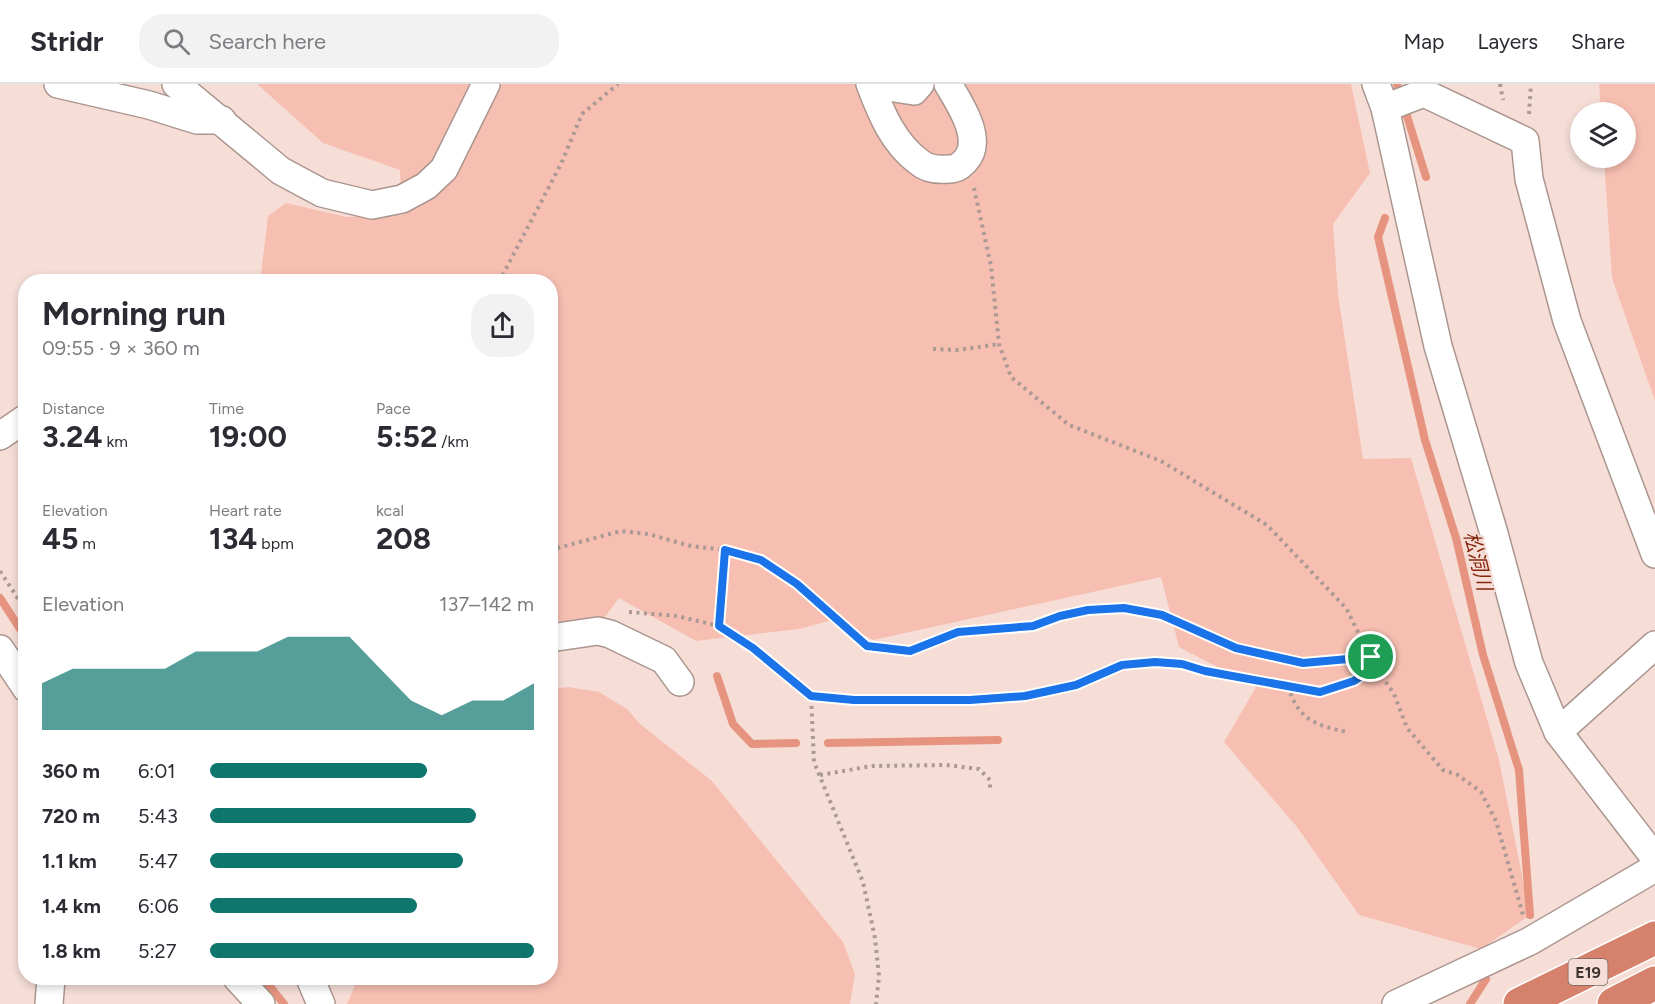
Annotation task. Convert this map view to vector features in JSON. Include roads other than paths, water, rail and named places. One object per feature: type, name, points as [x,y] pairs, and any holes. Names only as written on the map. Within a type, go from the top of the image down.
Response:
[{"type":"highway","name":"E19","points":[[1520,1004],[1655,938]]},
{"type":"highway","name":"E19","points":[[1614,1004],[1655,983]]},
{"type":"street","points":[[58,84],[149,105],[197,120],[222,120]]},
{"type":"street","points":[[176,84],[281,171],[322,193],[372,205],[402,199],[426,186],[444,170],[486,84]]},
{"type":"street","points":[[870,84],[882,116],[896,137],[920,163],[938,170],[956,169],[968,158],[973,139],[967,119],[948,84]]},
{"type":"street","points":[[890,84],[894,88],[914,91],[920,84]]},
{"type":"street","points":[[1655,554],[1567,321],[1529,179],[1525,141],[1424,93],[1382,100],[1438,346],[1493,530],[1529,663],[1558,732],[1655,858]]},
{"type":"street","points":[[0,436],[18,424]]},
{"type":"street","points":[[558,638],[598,631],[664,660],[681,682]]},
{"type":"street","points":[[1558,732],[1655,645]]},
{"type":"street","points":[[0,649],[18,676]]},
{"type":"street","points":[[1396,1004],[1530,941],[1655,868]]},
{"type":"street","points":[[49,1004],[50,985]]},
{"type":"street","points":[[243,985],[261,1004]]},
{"type":"street","points":[[313,985],[321,1004]]},
{"type":"waterway","name":"松洞川","points":[[1397,84],[1426,177]]},
{"type":"waterway","name":"松洞川","points":[[1385,218],[1378,237],[1425,440],[1456,538],[1483,655],[1519,770],[1530,915]]},
{"type":"waterway","points":[[0,598],[18,626]]},
{"type":"waterway","points":[[717,676],[733,724],[752,744],[796,743]]},
{"type":"waterway","points":[[828,743],[998,740]]},
{"type":"waterway","name":"松洞川","points":[[1470,1004],[1486,979]]},
{"type":"waterway","points":[[269,985],[284,1004]]}]
